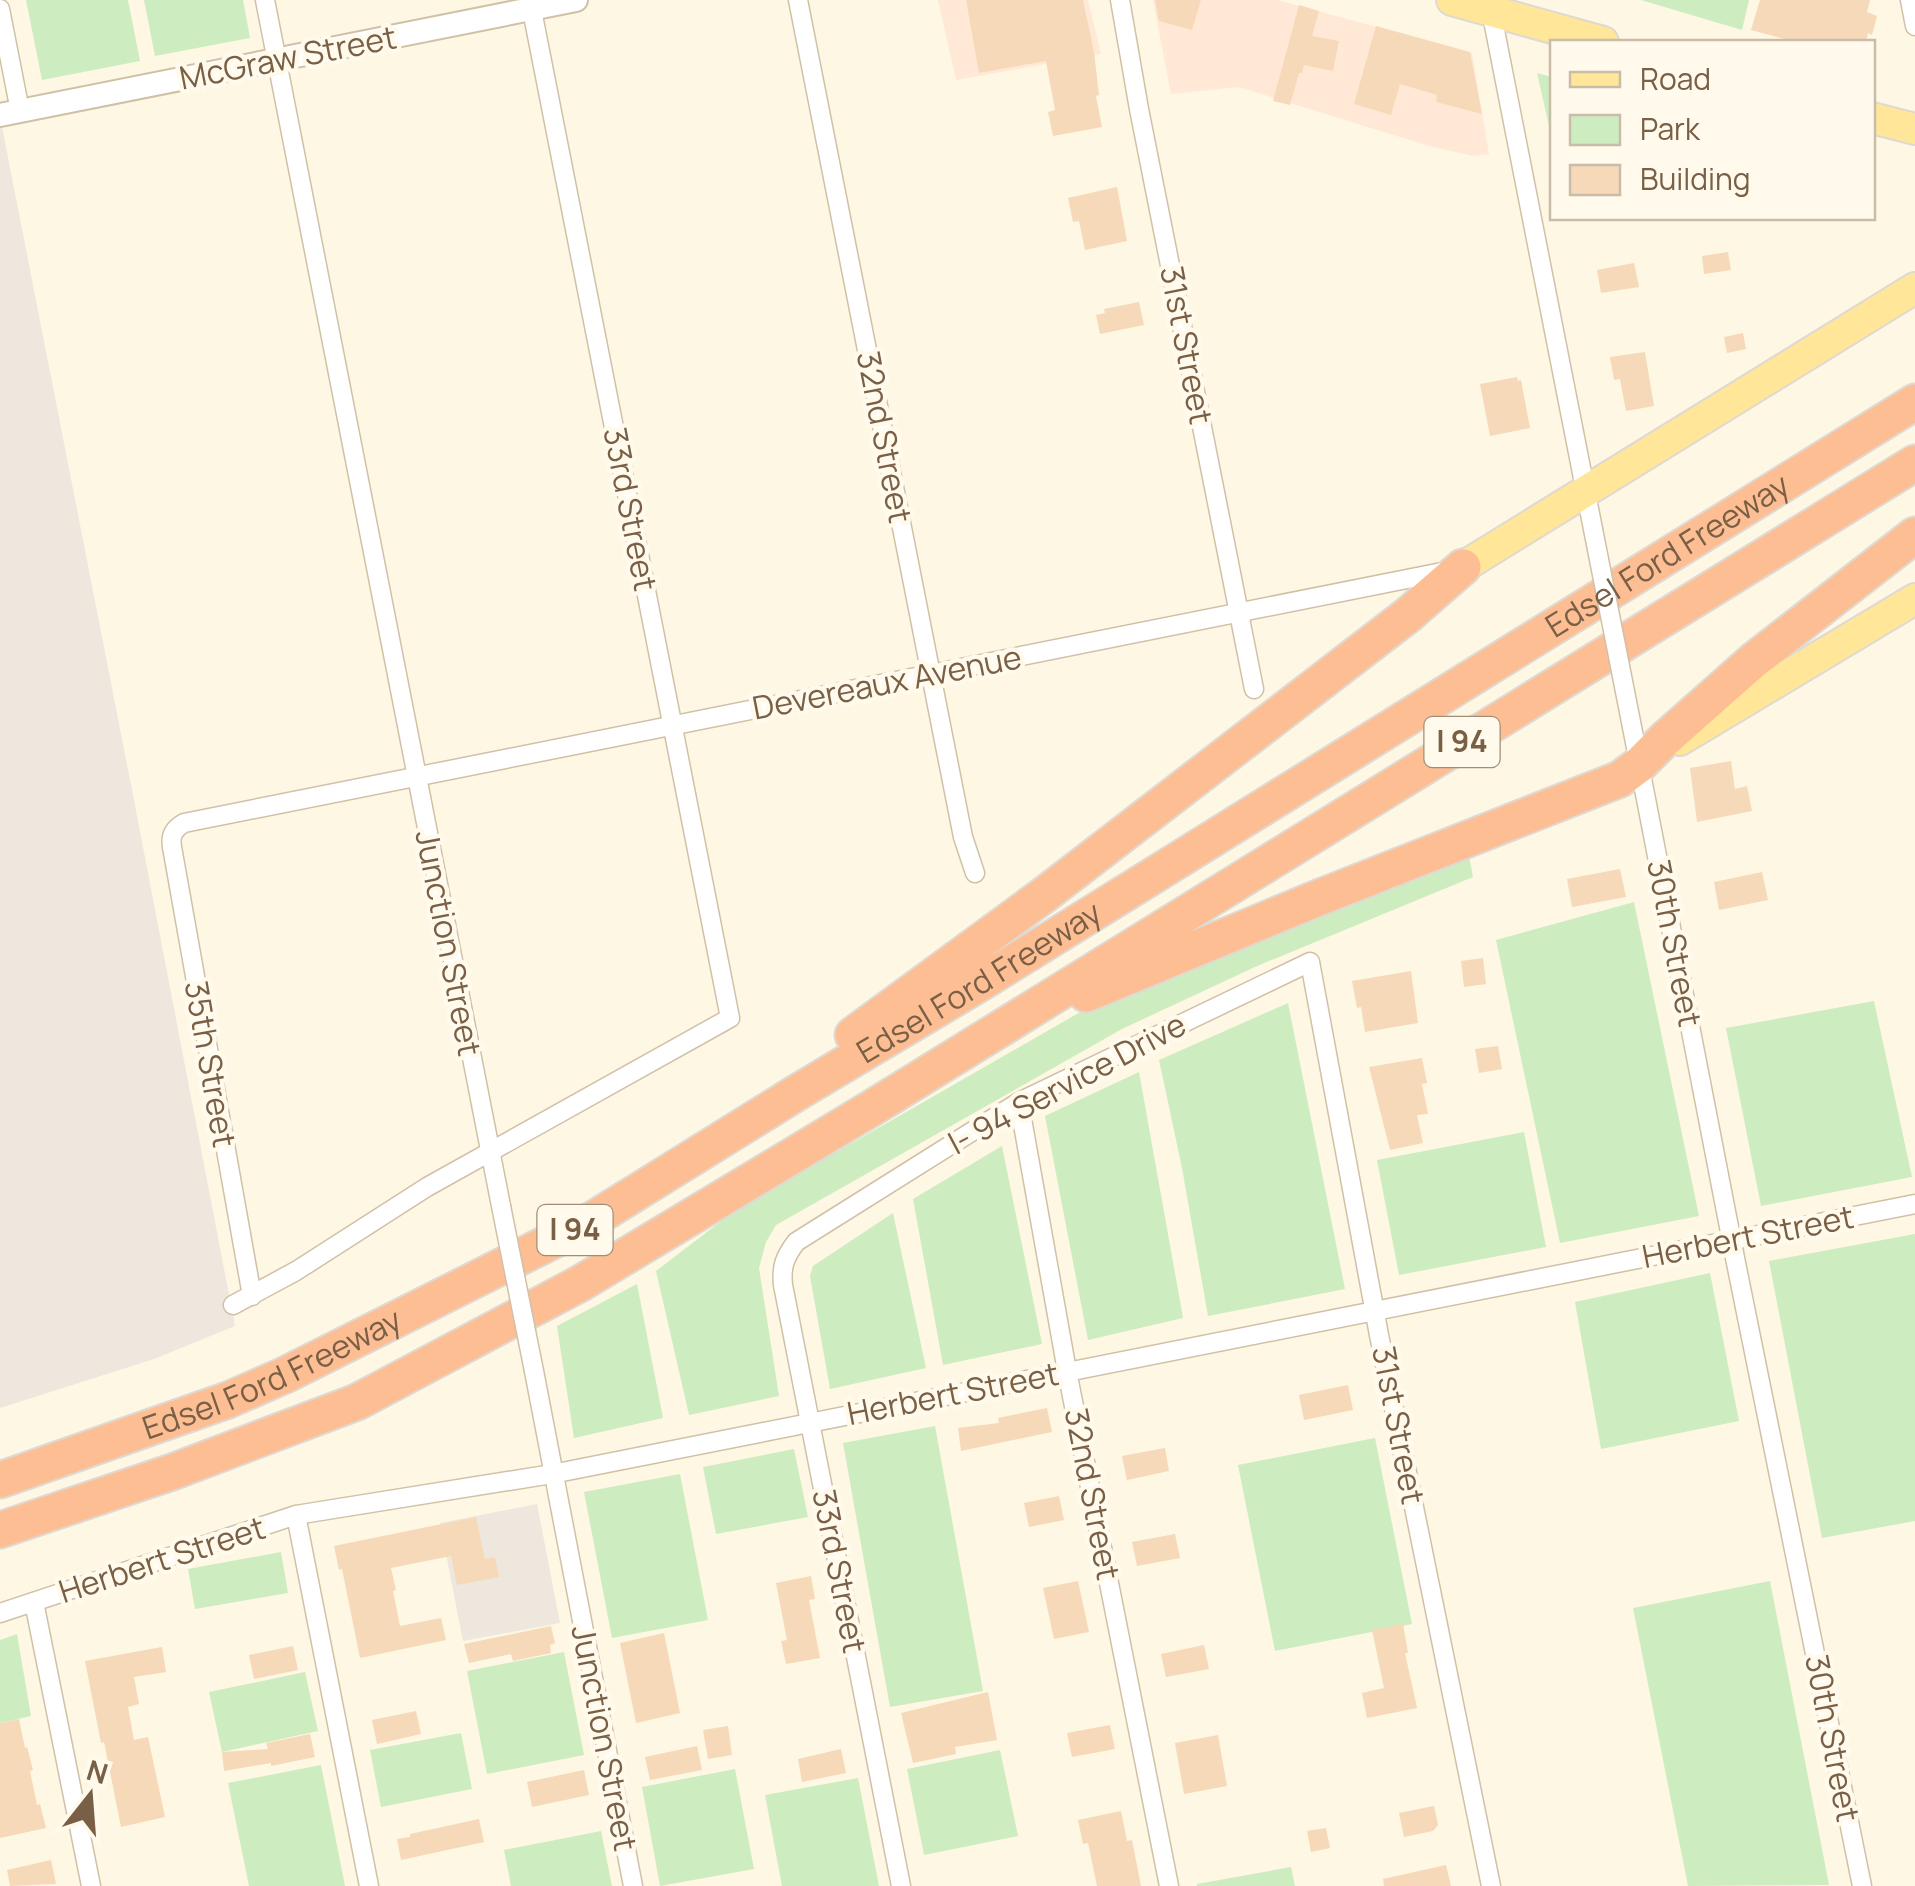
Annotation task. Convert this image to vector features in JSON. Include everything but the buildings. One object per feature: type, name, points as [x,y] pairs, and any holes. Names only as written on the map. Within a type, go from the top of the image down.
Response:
[{"type":"highway","name":"Edsel Ford Freeway","points":[[0,1480],[228,1400],[584,1225],[1915,402]]},
{"type":"highway","name":"Edsel Ford Freeway","points":[[0,1530],[172,1472],[357,1402],[582,1283],[1915,463]]},
{"type":"highway","points":[[1010,1021],[1078,998],[1616,780],[1639,765],[1753,661],[1915,534]]},
{"type":"highway","points":[[798,1092],[852,1036],[1044,895],[1408,615],[1462,567]]},
{"type":"main road","points":[[1452,0],[1491,6],[1597,40]]},
{"type":"main road","points":[[1875,119],[1915,130]]},
{"type":"main road","name":"Devereaux Avenue","points":[[1462,567],[1915,288]]},
{"type":"main road","points":[[1639,765],[1915,598]]},
{"type":"street","name":"Junction Street","points":[[264,0],[632,1886]]},
{"type":"street","name":"McGraw Street","points":[[10,113],[531,4],[576,0]]},
{"type":"street","name":"32nd Street","points":[[798,0],[962,837],[975,873]]},
{"type":"street","name":"31st Street","points":[[1120,0],[1254,689]]},
{"type":"street","points":[[1910,0],[1915,26]]},
{"type":"street","name":"33rd Street","points":[[489,1153],[730,1018],[531,4]]},
{"type":"street","name":"30th Street","points":[[1491,6],[1862,1886]]},
{"type":"street","points":[[0,9],[10,113]]},
{"type":"street","name":"Devereaux Avenue","points":[[172,833],[184,822],[1462,567]]},
{"type":"street","name":"35th Street","points":[[172,833],[252,1296]]},
{"type":"street","name":"31st Street","points":[[1310,962],[1375,1310],[1491,1886]]},
{"type":"street","name":"I- 94 Service Drive","points":[[786,1256],[796,1242],[1019,1102],[1310,962]]},
{"type":"street","name":"32nd Street","points":[[1019,1102],[1169,1886]]},
{"type":"street","points":[[233,1305],[489,1153]]},
{"type":"street","name":"Herbert Street","points":[[0,1613],[296,1515],[552,1474],[1915,1204]]},
{"type":"street","name":"33rd Street","points":[[786,1256],[781,1270],[783,1285],[900,1886]]},
{"type":"street","points":[[296,1515],[369,1886]]},
{"type":"street","points":[[34,1602],[91,1886]]},
{"type":"shaded area","points":[[938,0],[1088,0],[1101,54],[956,80]]},
{"type":"shaded area","points":[[1153,0],[1277,0],[1472,53],[1489,154],[1473,156],[1429,146],[1239,87],[1171,94]]},
{"type":"shaded area","points":[[0,127],[235,1326],[154,1359],[0,1408]]},
{"type":"shaded area","points":[[537,1504],[560,1623],[463,1641],[440,1523]]},
{"type":"green space","points":[[26,0],[128,0],[140,61],[42,80]]},
{"type":"green space","points":[[144,0],[243,0],[250,38],[155,56]]},
{"type":"green space","points":[[1641,0],[1749,0],[1742,30]]},
{"type":"green space","points":[[1537,73],[1550,76],[1550,130]]},
{"type":"green space","points":[[1469,856],[1473,877],[1257,966],[1122,1029],[776,1225],[766,1242],[759,1268],[779,1396],[689,1415],[656,1271],[737,1209],[1082,1011]]},
{"type":"green space","points":[[1634,902],[1699,1216],[1560,1243],[1496,940]]},
{"type":"green space","points":[[1874,1001],[1912,1177],[1761,1206],[1726,1028]]},
{"type":"green space","points":[[1288,1003],[1345,1289],[1208,1316],[1159,1060]]},
{"type":"green space","points":[[1139,1072],[1183,1318],[1088,1340],[1045,1116]]},
{"type":"green space","points":[[1524,1132],[1546,1247],[1399,1275],[1377,1160]]},
{"type":"green space","points":[[1002,1146],[1042,1344],[943,1365],[913,1199]]},
{"type":"green space","points":[[893,1213],[926,1368],[830,1389],[810,1276],[813,1266]]},
{"type":"green space","points":[[1915,1234],[1915,1521],[1822,1538],[1769,1261]]},
{"type":"green space","points":[[1710,1273],[1739,1421],[1601,1449],[1575,1302]]},
{"type":"green space","points":[[637,1284],[663,1418],[574,1438],[557,1326]]},
{"type":"green space","points":[[935,1426],[983,1691],[890,1707],[843,1443]]},
{"type":"green space","points":[[1375,1438],[1412,1624],[1275,1651],[1238,1465]]},
{"type":"green space","points":[[794,1449],[808,1517],[716,1534],[703,1467]]},
{"type":"green space","points":[[680,1474],[708,1620],[612,1638],[584,1492]]},
{"type":"green space","points":[[281,1552],[288,1593],[195,1609],[188,1569]]},
{"type":"green space","points":[[1770,1581],[1829,1885],[1688,1886],[1633,1608]]},
{"type":"green space","points":[[17,1634],[31,1716],[0,1723],[0,1640]]},
{"type":"green space","points":[[564,1652],[584,1755],[487,1774],[467,1671]]},
{"type":"green space","points":[[305,1672],[318,1731],[222,1752],[209,1692]]},
{"type":"green space","points":[[461,1733],[472,1789],[381,1807],[370,1750]]},
{"type":"green space","points":[[1000,1750],[1018,1836],[924,1855],[907,1769]]},
{"type":"green space","points":[[321,1765],[345,1886],[249,1886],[228,1783]]},
{"type":"green space","points":[[735,1769],[754,1869],[660,1886],[642,1787]]},
{"type":"green space","points":[[858,1778],[879,1886],[782,1886],[765,1795]]},
{"type":"green space","points":[[601,1831],[612,1886],[511,1886],[504,1850]]},
{"type":"green space","points":[[1291,1867],[1295,1886],[1197,1886],[1197,1884]]}]
